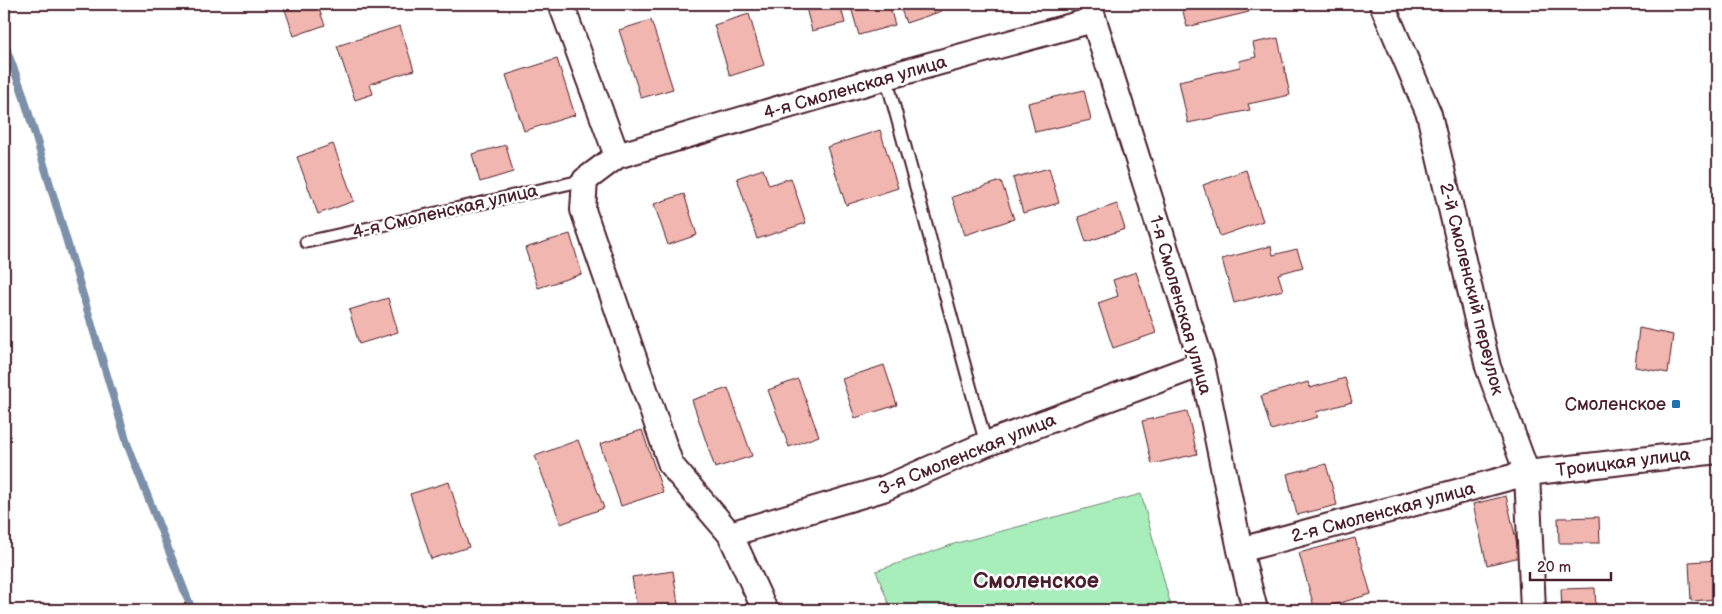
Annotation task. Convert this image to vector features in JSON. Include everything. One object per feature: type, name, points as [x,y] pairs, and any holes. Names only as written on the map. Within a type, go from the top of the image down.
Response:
[{"type":"street","points":[[561,4],[617,156]]},
{"type":"street","name":"2-й Смоленский переулок","points":[[1382,4],[1429,114],[1488,368],[1527,474],[1533,610]]},
{"type":"street","name":"4-я Смоленская улица","points":[[584,180],[617,156],[886,77],[1091,12]]},
{"type":"street","name":"1-я Смоленская улица","points":[[1091,12],[1202,364],[1240,550],[1255,610]]},
{"type":"street","points":[[584,180],[583,210],[671,465],[730,534],[764,610]]},
{"type":"street","name":"3-я Смоленская улица","points":[[730,534],[883,489],[986,444],[1202,364]]},
{"type":"street","name":"Троицкая улица","points":[[1527,474],[1718,451]]},
{"type":"street","name":"2-я Смоленская улица","points":[[1240,550],[1527,474]]},
{"type":"lane","points":[[886,77],[986,444]]},
{"type":"lane","name":"4-я Смоленская улица","points":[[306,242],[584,180]]},
{"type":"green space","points":[[1141,494],[1172,610],[891,610],[876,571],[957,543]]},
{"type":"building","points":[[283,4],[317,4],[325,25],[294,36]]},
{"type":"building","points":[[805,4],[840,4],[845,23],[812,31]]},
{"type":"building","points":[[850,4],[889,4],[895,25],[859,35]]},
{"type":"building","points":[[899,4],[939,4],[942,11],[906,23]]},
{"type":"building","points":[[1181,4],[1247,4],[1249,12],[1187,27]]},
{"type":"building","points":[[749,14],[764,65],[730,76],[714,25]]},
{"type":"building","points":[[651,20],[673,89],[641,98],[619,30]]},
{"type":"building","points":[[400,26],[414,70],[370,84],[373,94],[355,100],[337,46]]},
{"type":"building","points":[[1278,38],[1290,95],[1248,104],[1250,110],[1188,123],[1179,81],[1240,67],[1239,61],[1256,57],[1253,43]]},
{"type":"building","points":[[557,59],[575,115],[524,131],[506,75]]},
{"type":"building","points":[[1084,90],[1091,120],[1035,132],[1028,103]]},
{"type":"building","points":[[880,130],[898,188],[846,205],[827,147]]},
{"type":"building","points":[[333,144],[354,201],[318,214],[297,157]]},
{"type":"building","points":[[506,145],[513,172],[480,182],[472,154]]},
{"type":"building","points":[[1049,168],[1059,203],[1023,213],[1013,178]]},
{"type":"building","points":[[763,169],[769,185],[791,178],[806,223],[757,239],[737,178]]},
{"type":"building","points":[[1246,170],[1263,221],[1220,236],[1203,185]]},
{"type":"building","points":[[1001,181],[1014,219],[965,235],[952,197]]},
{"type":"building","points":[[684,194],[697,235],[668,245],[654,204]]},
{"type":"building","points":[[1117,204],[1125,229],[1086,242],[1078,217]]},
{"type":"building","points":[[570,234],[582,274],[538,288],[525,248]]},
{"type":"building","points":[[1271,246],[1273,255],[1297,249],[1303,267],[1278,274],[1283,290],[1234,303],[1222,259]]},
{"type":"building","points":[[1136,272],[1156,333],[1113,348],[1098,303],[1118,296],[1113,280]]},
{"type":"building","points":[[388,298],[398,332],[359,344],[349,310]]},
{"type":"building","points":[[1639,328],[1673,335],[1668,373],[1635,367]]},
{"type":"building","points":[[884,365],[897,405],[855,418],[842,379]]},
{"type":"building","points":[[1345,378],[1352,402],[1316,412],[1318,417],[1271,430],[1261,396],[1308,382],[1310,388]]},
{"type":"building","points":[[798,379],[819,436],[789,447],[768,390]]},
{"type":"building","points":[[728,388],[752,456],[715,468],[692,400]]},
{"type":"building","points":[[1187,411],[1197,454],[1152,464],[1142,421]]},
{"type":"building","points":[[642,430],[663,492],[621,506],[600,444]]},
{"type":"building","points":[[578,440],[604,508],[561,524],[535,456]]},
{"type":"building","points":[[1326,464],[1337,505],[1297,515],[1287,474]]},
{"type":"building","points":[[449,482],[469,547],[431,559],[410,494]]},
{"type":"building","points":[[1506,496],[1520,557],[1487,565],[1473,504]]},
{"type":"building","points":[[1599,517],[1600,543],[1559,543],[1558,518]]},
{"type":"building","points":[[1355,538],[1371,594],[1315,610],[1299,553]]},
{"type":"building","points":[[1718,560],[1718,599],[1691,601],[1689,562]]},
{"type":"building","points":[[673,571],[679,610],[637,610],[632,577]]},
{"type":"building","points":[[1595,588],[1596,608],[1606,608],[1606,610],[1562,610],[1561,589]]},
{"type":"waterway","points":[[4,43],[22,91],[128,446],[192,610]]},
{"type":"place","name":"Смоленское","points":[[1676,404]]},
{"type":"district","name":"Смоленское","points":[[1036,580]]}]
